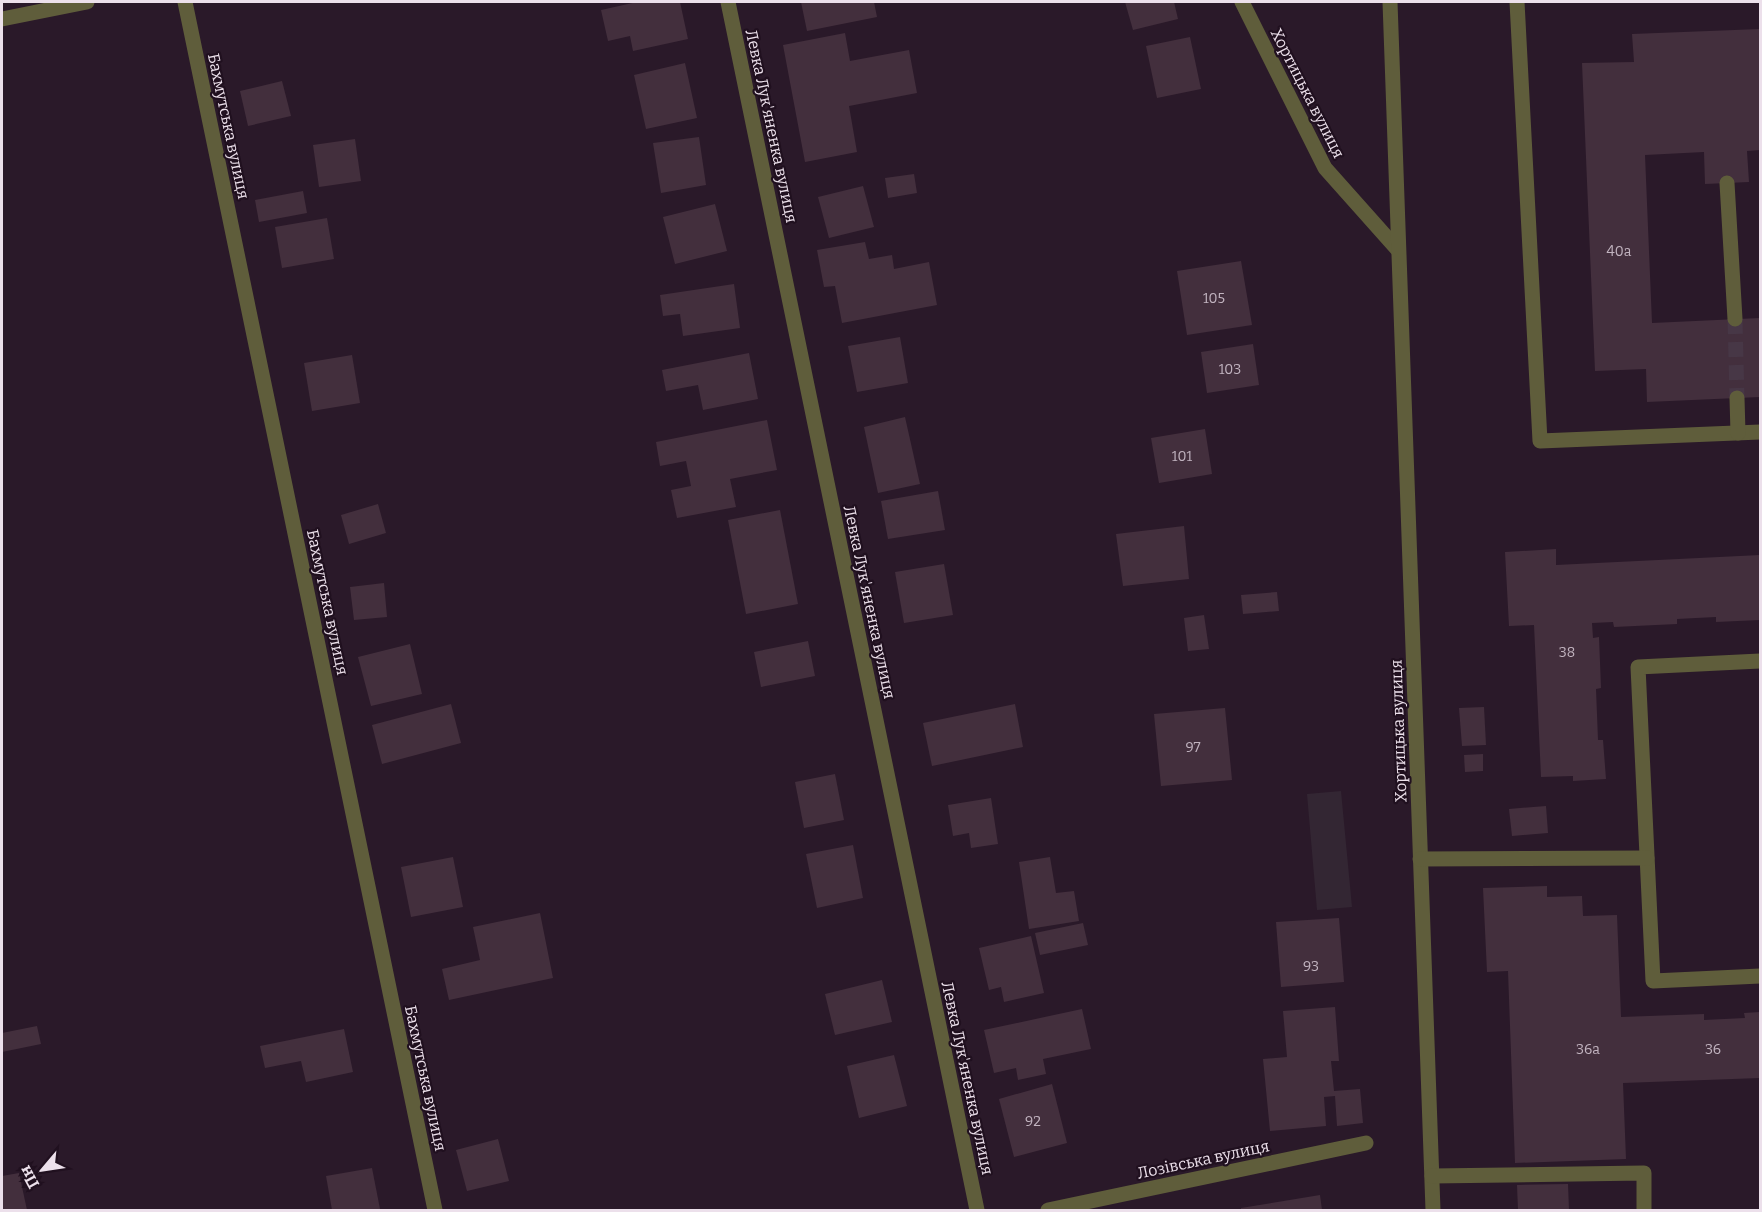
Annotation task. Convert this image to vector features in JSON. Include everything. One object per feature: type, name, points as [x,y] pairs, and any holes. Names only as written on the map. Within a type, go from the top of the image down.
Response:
[{"type":"street","points":[[2,19],[87,2]]},
{"type":"street","name":"Бахмутська вулиця","points":[[185,2],[435,1210]]},
{"type":"street","name":"Левка Лук'яненка вулиця","points":[[728,2],[977,1210]]},
{"type":"street","name":"Хортицька вулиця","points":[[1242,2],[1325,168],[1398,250]]},
{"type":"street","name":"Хортицька вулиця","points":[[1390,2],[1433,1210]]},
{"type":"street","points":[[1518,2],[1540,441],[1761,432]]},
{"type":"street","points":[[1727,183],[1735,319]]},
{"type":"street","points":[[1737,398],[1738,433]]},
{"type":"street","points":[[1761,661],[1638,667],[1653,981],[1761,976]]},
{"type":"street","points":[[1420,859],[1647,858]]},
{"type":"street","name":"Лозівська вулиця","points":[[1048,1210],[1366,1143]]},
{"type":"street","points":[[1432,1176],[1644,1173],[1644,1210]]},
{"type":"shaded area","points":[[1341,791],[1352,907],[1317,910],[1307,794]]},
{"type":"building","points":[[637,2],[680,2],[688,39],[633,51],[630,36],[608,41],[601,10]]},
{"type":"building","points":[[801,2],[874,2],[877,17],[807,31]]},
{"type":"building","points":[[1125,2],[1174,2],[1178,19],[1133,30]]},
{"type":"building","points":[[1760,29],[1760,150],[1747,151],[1749,182],[1705,184],[1704,152],[1645,155],[1652,323],[1760,318],[1760,397],[1647,402],[1646,369],[1595,371],[1582,63],[1634,62],[1632,34]]},
{"type":"building","points":[[845,33],[850,61],[909,50],[917,93],[849,106],[857,152],[805,162],[783,45]]},
{"type":"building","points":[[1190,37],[1201,89],[1157,98],[1146,46]]},
{"type":"building","points":[[685,63],[697,118],[646,129],[634,75]]},
{"type":"building","points":[[282,81],[291,116],[248,126],[240,91]]},
{"type":"building","points":[[699,137],[706,185],[661,193],[653,143]]},
{"type":"building","points":[[355,139],[361,181],[319,187],[313,145]]},
{"type":"building","points":[[914,174],[917,193],[888,198],[885,178]]},
{"type":"building","points":[[863,186],[874,227],[829,238],[818,197]]},
{"type":"building","points":[[303,191],[307,213],[259,222],[255,200]]},
{"type":"building","points":[[715,204],[727,251],[675,264],[663,217]]},
{"type":"building","points":[[327,218],[334,259],[282,268],[275,227]]},
{"type":"building","points":[[865,242],[869,259],[892,255],[894,269],[929,262],[937,305],[842,323],[835,286],[824,287],[817,250]]},
{"type":"building","points":[[1241,261],[1252,325],[1187,335],[1177,271]]},
{"type":"building","points":[[734,284],[740,328],[683,336],[680,314],[663,316],[660,295]]},
{"type":"building","points":[[900,337],[908,383],[857,392],[848,346]]},
{"type":"building","points":[[1253,344],[1259,385],[1207,393],[1201,352]]},
{"type":"building","points":[[749,353],[758,399],[703,410],[698,385],[666,391],[662,370]]},
{"type":"building","points":[[352,355],[360,403],[312,411],[304,363]]},
{"type":"building","points":[[905,417],[920,484],[878,493],[864,427]]},
{"type":"building","points":[[767,420],[777,470],[730,479],[736,507],[677,518],[671,490],[691,486],[686,461],[660,466],[656,442]]},
{"type":"building","points":[[1205,429],[1212,474],[1159,483],[1151,438]]},
{"type":"building","points":[[938,491],[945,530],[888,539],[881,501]]},
{"type":"building","points":[[378,504],[386,533],[349,544],[341,515]]},
{"type":"building","points":[[780,510],[798,604],[746,614],[728,520]]},
{"type":"building","points":[[1184,526],[1189,579],[1123,586],[1116,534]]},
{"type":"building","points":[[1556,549],[1556,565],[1760,555],[1760,620],[1716,622],[1716,617],[1677,619],[1677,624],[1614,627],[1613,622],[1592,623],[1593,638],[1599,637],[1601,688],[1596,689],[1598,740],[1603,740],[1606,779],[1573,781],[1573,776],[1541,777],[1534,625],[1509,626],[1505,552]]},
{"type":"building","points":[[944,564],[953,615],[904,623],[895,572]]},
{"type":"building","points":[[384,583],[387,617],[354,620],[350,587]]},
{"type":"building","points":[[1277,592],[1279,611],[1243,614],[1241,595]]},
{"type":"building","points":[[1204,615],[1209,649],[1188,651],[1184,618]]},
{"type":"building","points":[[808,641],[815,676],[761,687],[754,652]]},
{"type":"building","points":[[410,644],[422,694],[371,706],[358,657]]},
{"type":"building","points":[[451,704],[461,743],[382,764],[372,725]]},
{"type":"building","points":[[1015,704],[1023,747],[932,766],[923,723]]},
{"type":"building","points":[[1484,707],[1486,745],[1462,746],[1459,708]]},
{"type":"building","points":[[1225,708],[1232,780],[1161,786],[1154,714]]},
{"type":"building","points":[[1483,754],[1483,771],[1465,772],[1464,755]]},
{"type":"building","points":[[835,774],[844,820],[804,828],[795,782]]},
{"type":"building","points":[[991,798],[998,844],[971,848],[969,833],[953,836],[948,805]]},
{"type":"building","points":[[1546,806],[1548,833],[1512,836],[1509,809]]},
{"type":"building","points":[[853,845],[863,898],[817,908],[806,854]]},
{"type":"building","points":[[453,857],[463,907],[411,917],[401,867]]},
{"type":"building","points":[[1050,857],[1056,893],[1074,891],[1079,921],[1029,929],[1019,862]]},
{"type":"building","points":[[1547,886],[1547,897],[1582,896],[1583,916],[1617,915],[1621,1017],[1704,1014],[1704,1020],[1745,1018],[1744,1013],[1760,1012],[1760,1078],[1623,1083],[1626,1159],[1515,1163],[1508,971],[1487,972],[1483,888]]},
{"type":"building","points":[[540,913],[553,978],[449,1000],[442,969],[480,960],[473,927]]},
{"type":"building","points":[[1339,918],[1344,982],[1281,987],[1276,922]]},
{"type":"building","points":[[1083,923],[1088,945],[1040,955],[1035,933]]},
{"type":"building","points":[[1031,936],[1044,993],[1004,1002],[1001,987],[989,990],[979,948]]},
{"type":"building","points":[[882,980],[892,1022],[835,1035],[825,994]]},
{"type":"building","points":[[1335,1007],[1339,1061],[1331,1061],[1334,1091],[1360,1089],[1363,1123],[1337,1126],[1335,1096],[1324,1097],[1326,1126],[1270,1131],[1263,1059],[1287,1057],[1283,1011]]},
{"type":"building","points":[[1082,1009],[1091,1049],[1043,1059],[1046,1074],[1018,1080],[1016,1068],[994,1073],[984,1030]]},
{"type":"building","points":[[37,1026],[41,1044],[2,1052],[2,1033]]},
{"type":"building","points":[[344,1029],[353,1072],[306,1082],[301,1061],[265,1068],[260,1046]]},
{"type":"building","points":[[894,1055],[907,1106],[859,1118],[847,1066]]},
{"type":"building","points":[[1052,1084],[1067,1143],[1014,1157],[999,1099]]},
{"type":"building","points":[[498,1139],[509,1181],[467,1191],[456,1150]]},
{"type":"building","points":[[372,1168],[380,1209],[332,1210],[326,1176]]},
{"type":"building","points":[[19,1173],[27,1210],[2,1210],[2,1176]]},
{"type":"building","points":[[1568,1184],[1569,1210],[1518,1210],[1517,1185]]},
{"type":"building","points":[[1320,1195],[1322,1210],[1241,1210],[1241,1208]]},
{"type":"tunnel","points":[[1735,319],[1737,398]]}]
